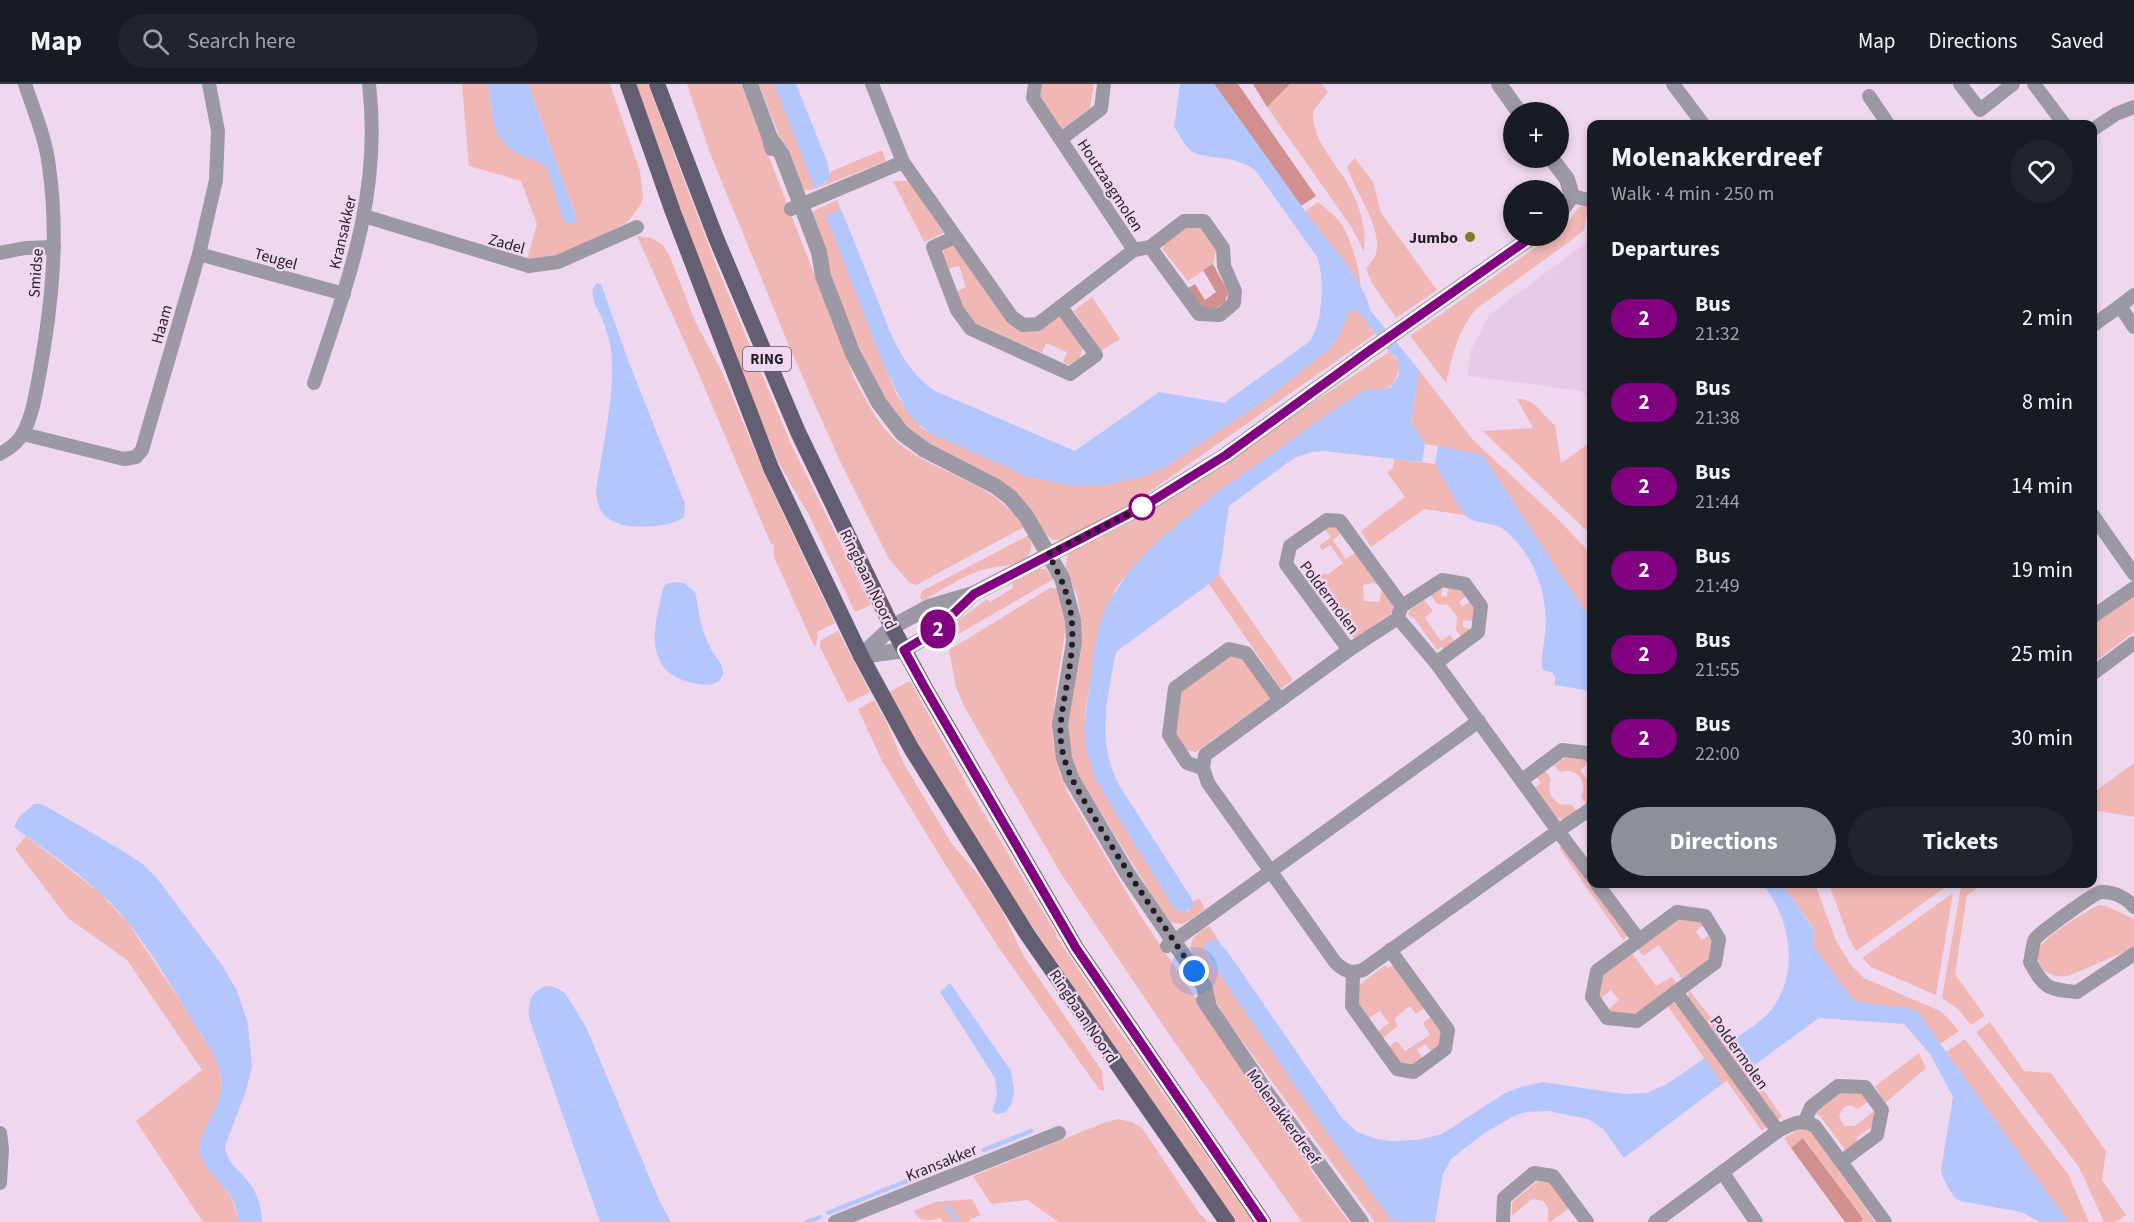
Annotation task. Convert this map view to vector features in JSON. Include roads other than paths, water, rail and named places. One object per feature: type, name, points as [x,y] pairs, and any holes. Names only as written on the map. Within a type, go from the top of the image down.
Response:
[{"type":"main road","name":"Ringbaan Noord","points":[[628,84],[676,222],[771,468],[861,656],[911,748],[1027,934],[1227,1222]]},
{"type":"main road","name":"Ringbaan Noord","points":[[657,84],[716,238],[798,432],[904,650],[1076,948],[1263,1222]]},
{"type":"street","name":"Smidse","points":[[23,434],[34,399],[46,340],[54,247],[49,166],[25,84]]},
{"type":"street","name":"Haam","points":[[23,434],[124,459],[136,457],[142,450],[199,254],[216,180],[219,152],[218,131],[209,84]]},
{"type":"street","name":"Kransakker","points":[[314,383],[344,294],[364,216],[372,162],[372,105],[369,84]]},
{"type":"street","name":"Molenakkerdreef","points":[[750,84],[770,138],[774,160],[796,207],[810,257],[823,276],[853,354],[879,403],[902,433],[926,450],[995,486],[1010,497],[1026,516],[1062,578],[1073,620],[1074,642],[1060,725],[1064,758],[1071,778],[1128,873],[1137,901],[1171,944],[1195,990],[1266,1092],[1361,1222]]},
{"type":"street","name":"Houtzaagmolen","points":[[872,84],[903,162],[1012,316],[1023,325],[1038,324],[1134,250],[1150,247],[1184,221],[1204,221],[1223,248],[1224,267],[1235,291],[1234,303],[1220,315],[1199,314],[1150,247]]},
{"type":"street","name":"Houtzaagmolen","points":[[1035,84],[1033,99],[1134,250]]},
{"type":"street","name":"Houtzaagmolen","points":[[1061,140],[1101,109],[1104,84]]},
{"type":"street","points":[[1499,84],[1512,102]]},
{"type":"street","points":[[1673,84],[1700,120]]},
{"type":"street","points":[[1960,84],[1980,110],[2013,84]]},
{"type":"street","points":[[2034,84],[2061,120]]},
{"type":"street","points":[[1869,96],[1885,120]]},
{"type":"street","points":[[2097,127],[2116,114],[2134,107]]},
{"type":"street","points":[[796,207],[903,162]]},
{"type":"street","points":[[1559,168],[1567,179],[1572,196]]},
{"type":"street","points":[[1572,196],[1587,200]]},
{"type":"street","points":[[1569,200],[1572,196]]},
{"type":"street","name":"Zadel","points":[[364,216],[528,266],[558,262],[638,227]]},
{"type":"street","points":[[955,237],[933,247],[957,310],[971,329],[1070,374],[1096,355],[1061,307]]},
{"type":"street","points":[[861,656],[892,627],[930,607],[974,594],[1144,506],[1226,455],[1519,246]]},
{"type":"street","points":[[0,253],[25,248],[54,247]]},
{"type":"street","name":"Teugel","points":[[199,254],[344,294]]},
{"type":"street","points":[[2097,322],[2134,295]]},
{"type":"street","points":[[2120,306],[2134,327]]},
{"type":"street","points":[[0,454],[10,448],[23,434]]},
{"type":"street","name":"Poldermolen","points":[[1349,650],[1286,564],[1290,546],[1327,520],[1340,521],[1400,612],[1587,869]]},
{"type":"street","points":[[2097,521],[2134,574]]},
{"type":"street","name":"Poldermolen","points":[[1203,768],[1205,756],[1442,580],[1465,584],[1481,606],[1478,632],[1437,663]]},
{"type":"street","points":[[2097,614],[2134,588]]},
{"type":"street","points":[[861,656],[904,650],[934,632],[974,594]]},
{"type":"street","points":[[2097,670],[2134,643]]},
{"type":"street","points":[[1280,700],[1246,653],[1229,649],[1175,688],[1169,735],[1187,763],[1203,768],[1208,783],[1335,962],[1342,969],[1353,973],[1363,970],[1587,811]]},
{"type":"street","points":[[1171,944],[1479,721]]},
{"type":"street","points":[[1522,780],[1562,750],[1587,753]]},
{"type":"street","points":[[1600,888],[1639,940]]},
{"type":"street","points":[[2134,907],[2128,899],[2115,894],[2100,892],[2090,897],[2036,937],[2030,962],[2038,978],[2050,989],[2077,992],[2134,954]]},
{"type":"street","points":[[1677,912],[1705,916],[1719,939],[1715,963],[1637,1021],[1607,1018],[1592,997],[1597,971],[1639,940],[1677,912]]},
{"type":"street","points":[[1353,973],[1352,1006],[1397,1069],[1414,1072],[1445,1049],[1448,1030],[1390,950]]},
{"type":"street","name":"Poldermolen","points":[[1676,992],[1778,1131]]},
{"type":"street","points":[[1805,1121],[1811,1107],[1838,1086],[1865,1087],[1882,1110],[1877,1135],[1842,1161]]},
{"type":"street","points":[[1655,1222],[1778,1131],[1793,1123],[1805,1121],[1815,1126],[1885,1222]]},
{"type":"street","points":[[0,1133],[2,1149],[0,1182]]},
{"type":"street","name":"Kransakker","points":[[835,1222],[1059,1133]]},
{"type":"street","points":[[1503,1222],[1504,1198],[1534,1173],[1553,1176],[1587,1222]]},
{"type":"street","points":[[1723,1173],[1756,1222]]},
{"type":"water","points":[[488,84],[528,84],[577,220],[572,224],[564,222],[547,168],[512,150],[498,135]]},
{"type":"water","points":[[774,84],[796,84],[828,164],[830,179],[815,189]]},
{"type":"water","points":[[1180,84],[1214,84],[1313,223],[1351,271],[1359,283],[1370,310],[1419,370],[1411,423],[1425,444],[1422,462],[1324,451],[1294,458],[1229,506],[1219,574],[1209,584],[1117,651],[1105,723],[1109,760],[1119,785],[1193,902],[1192,908],[1184,913],[1176,910],[1172,905],[1096,781],[1087,752],[1084,727],[1095,645],[1106,606],[1130,570],[1157,541],[1219,491],[1345,402],[1365,390],[1391,387],[1399,375],[1396,357],[1389,352],[1358,311],[1349,312],[1339,335],[1330,348],[1265,400],[1164,468],[1142,477],[1104,485],[1074,486],[1028,477],[930,433],[907,412],[884,366],[826,216],[841,209],[897,346],[913,371],[935,391],[1075,451],[1159,392],[1224,403],[1309,342],[1314,334],[1320,313],[1322,288],[1320,266],[1317,257],[1256,171],[1248,165],[1229,159],[1196,153],[1186,145],[1174,127]]},
{"type":"water","points":[[596,283],[601,284],[628,360],[685,504],[684,517],[677,521],[645,527],[623,525],[606,517],[599,506],[596,491],[611,397],[612,360],[606,329],[594,302],[593,293]]},
{"type":"water","points":[[1438,446],[1483,455],[1587,613],[1587,690],[1555,685],[1553,673],[1543,670],[1545,606],[1532,565],[1517,542],[1502,528],[1474,521],[1464,515],[1435,464]]},
{"type":"water","points":[[684,583],[695,592],[704,633],[723,670],[720,679],[715,683],[708,685],[691,683],[676,677],[661,664],[656,648],[655,631],[663,588],[666,584]]},
{"type":"water","points":[[34,804],[42,804],[144,865],[156,877],[222,965],[236,989],[248,1023],[252,1067],[246,1091],[225,1146],[231,1162],[256,1194],[262,1222],[239,1222],[231,1196],[208,1170],[200,1152],[202,1135],[215,1109],[221,1090],[220,1071],[209,1047],[154,958],[117,910],[75,872],[14,827],[19,817]]},
{"type":"water","points":[[1766,888],[1785,888],[1814,930],[1813,946],[1854,1001],[1916,1010],[2068,1222],[2040,1222],[2021,1212],[1960,1201],[1954,1197],[1942,1176],[1941,1169],[1953,1097],[1930,1054],[1904,1024],[1819,1018],[1749,1069],[1730,1042],[1770,1011],[1782,991],[1787,976],[1789,960],[1785,928]]},
{"type":"water","points":[[1209,940],[1217,940],[1227,951],[1342,1118],[1357,1132],[1377,1139],[1418,1140],[1442,1134],[1505,1093],[1542,1082],[1624,1094],[1647,1093],[1667,1084],[1705,1058],[1722,1084],[1624,1158],[1603,1129],[1588,1119],[1548,1111],[1516,1115],[1483,1134],[1451,1159],[1443,1174],[1435,1222],[1393,1222],[1326,1131],[1207,956],[1204,946]]},
{"type":"water","points":[[950,983],[1011,1071],[1014,1090],[1012,1103],[1006,1112],[997,1114],[992,1111],[997,1096],[995,1078],[940,992]]},
{"type":"water","points":[[545,986],[554,987],[565,993],[586,1027],[659,1200],[671,1222],[600,1222],[529,1018],[529,1007],[533,995]]},
{"type":"waterway","points":[[984,1150],[1031,1131]]},
{"type":"waterway","points":[[828,1213],[951,1163]]},
{"type":"waterway","points":[[948,1207],[957,1222]]},
{"type":"waterway","points":[[807,1222],[820,1217]]},
{"type":"place","name":"Jumbo","points":[[1470,237]]}]
